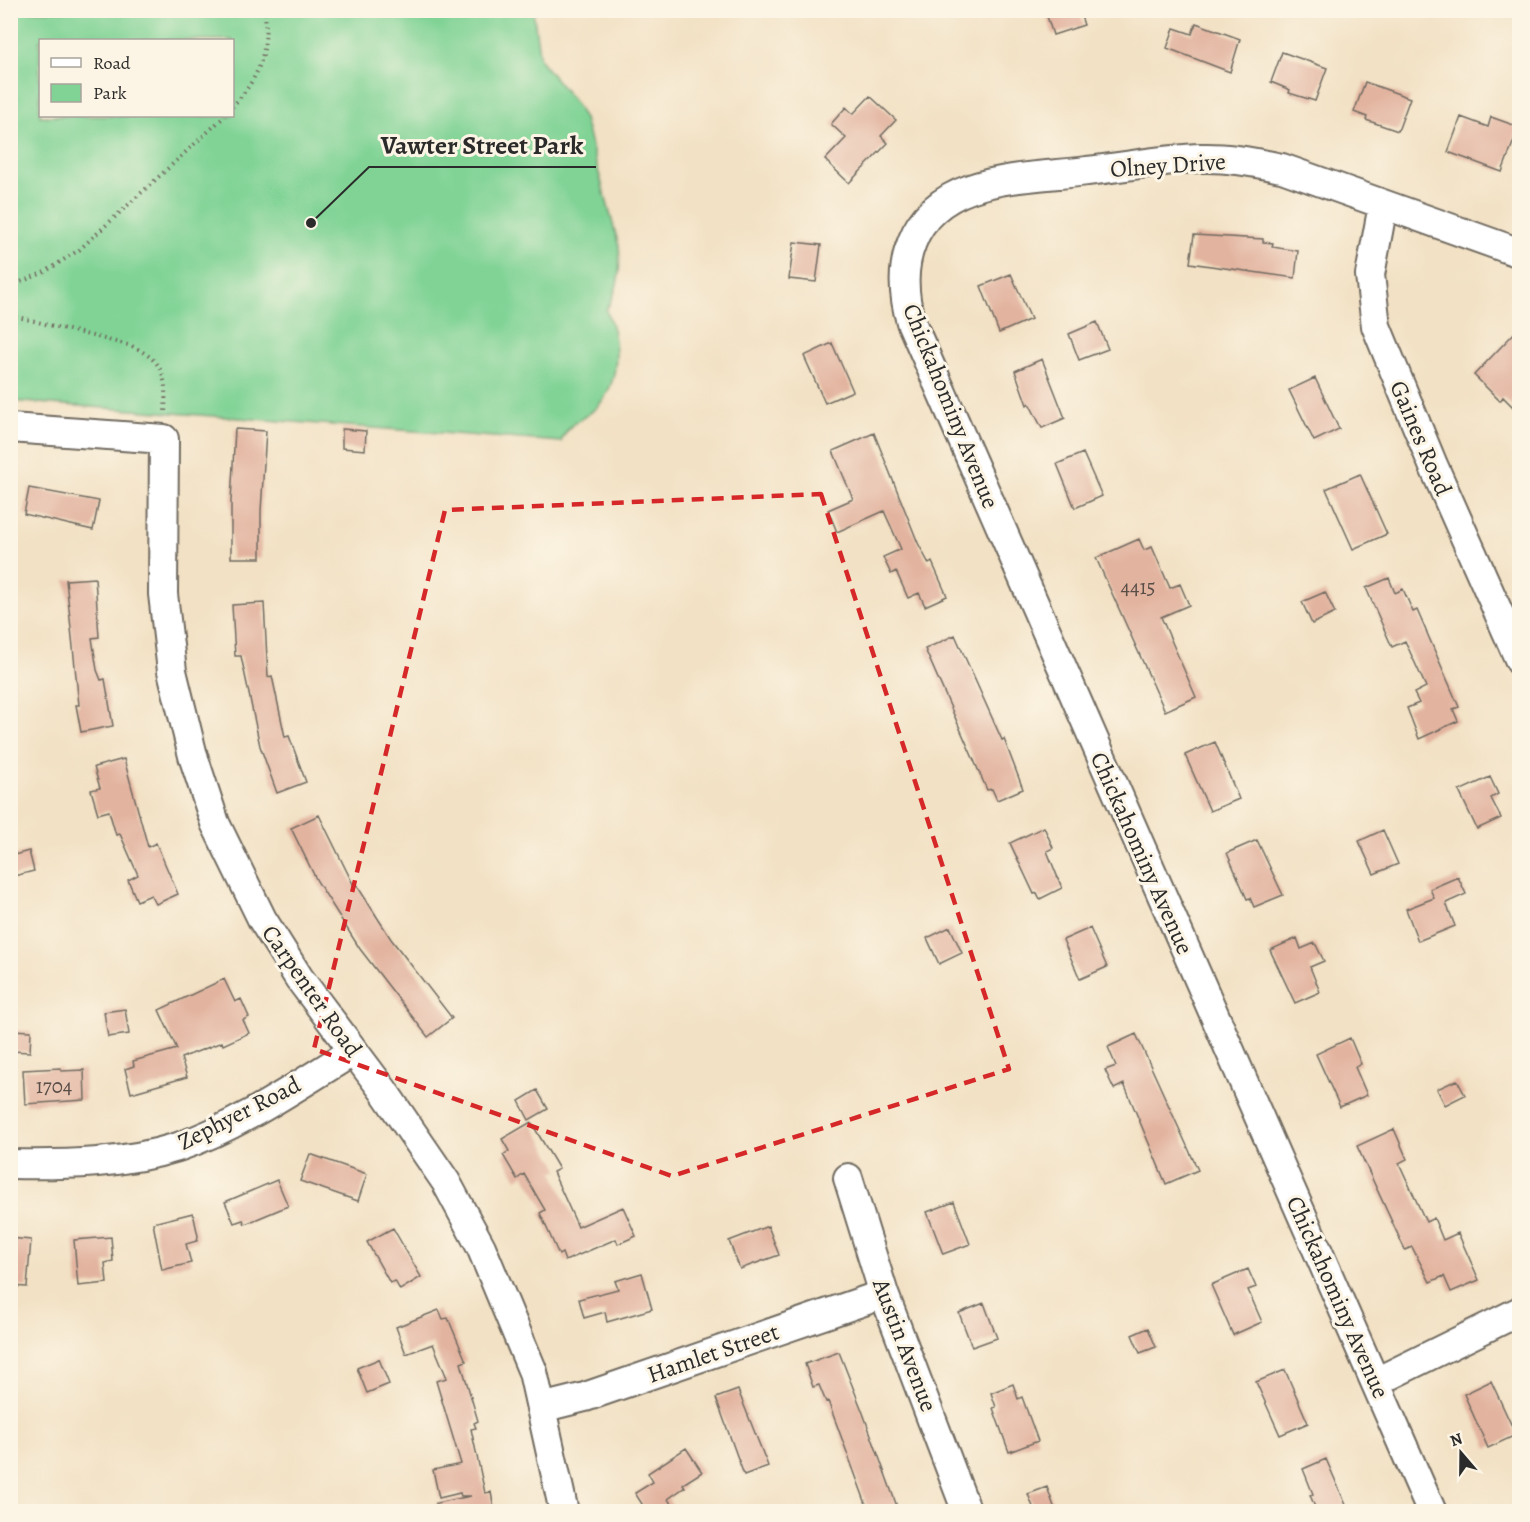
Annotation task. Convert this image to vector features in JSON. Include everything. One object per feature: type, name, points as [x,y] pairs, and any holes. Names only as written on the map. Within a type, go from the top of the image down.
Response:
[{"type":"street","name":"Olney Drive","points":[[949,199],[958,192],[1004,181],[1201,158],[1245,160],[1282,168],[1520,253]]},
{"type":"street","name":"Chickahominy Avenue","points":[[949,199],[927,215],[916,230],[907,254],[903,279],[905,304],[911,322],[1432,1512]]},
{"type":"street","name":"Gaines Road","points":[[1383,205],[1370,275],[1376,326],[1428,454],[1520,661]]},
{"type":"street","points":[[10,428],[164,439]]},
{"type":"street","name":"Carpenter Road","points":[[164,439],[163,594],[172,671],[193,756],[215,823],[257,911],[299,978],[354,1051],[446,1182],[481,1247],[533,1372],[564,1512]]},
{"type":"street","name":"Zephyer Road","points":[[10,1164],[69,1165],[120,1159],[176,1147],[279,1097],[354,1051]]},
{"type":"street","name":"Austin Avenue","points":[[848,1178],[884,1294],[967,1512]]},
{"type":"street","name":"Hamlet Street","points":[[541,1408],[585,1396],[884,1294]]},
{"type":"street","points":[[1376,1382],[1520,1311]]},
{"type":"path","points":[[234,105],[253,82],[265,55],[265,10]]},
{"type":"path","points":[[10,286],[43,273],[79,249],[224,117]]},
{"type":"path","points":[[10,315],[132,346],[150,355],[160,366],[165,379],[164,439]]},
{"type":"highlighted area","points":[[821,494],[1009,1069],[672,1176],[314,1049],[445,510]]},
{"type":"green space","points":[[10,11],[533,11],[540,60],[575,103],[584,119],[619,246],[618,279],[614,295],[606,310],[611,321],[616,347],[614,373],[605,397],[597,407],[569,429],[561,442],[11,401]]},
{"type":"building","points":[[1045,10],[1079,10],[1084,25],[1053,35]]},
{"type":"building","points":[[1196,23],[1240,39],[1230,72],[1167,48],[1174,28],[1192,34]]},
{"type":"building","points":[[1282,52],[1327,68],[1315,101],[1289,93],[1290,90],[1271,82]]},
{"type":"building","points":[[1365,82],[1410,98],[1398,131],[1366,120],[1367,117],[1354,112]]},
{"type":"building","points":[[870,96],[896,120],[881,136],[888,143],[849,183],[825,160],[846,138],[831,124],[846,107],[853,114]]},
{"type":"building","points":[[1461,117],[1488,127],[1491,117],[1519,127],[1502,172],[1448,152]]},
{"type":"building","points":[[1194,235],[1263,239],[1263,242],[1273,243],[1272,247],[1298,251],[1295,278],[1190,263]]},
{"type":"building","points":[[794,242],[821,245],[816,282],[789,279]]},
{"type":"building","points":[[1011,274],[1031,319],[999,333],[981,286]]},
{"type":"building","points":[[1097,322],[1108,349],[1079,360],[1069,334]]},
{"type":"building","points":[[1520,327],[1520,414],[1503,397],[1500,401],[1474,375]]},
{"type":"building","points":[[832,343],[853,391],[825,403],[804,356]]},
{"type":"building","points":[[1042,359],[1065,418],[1042,428],[1029,403],[1027,405],[1015,371]]},
{"type":"building","points":[[1315,378],[1339,429],[1314,441],[1289,390]]},
{"type":"building","points":[[235,429],[266,431],[261,511],[261,558],[231,558]]},
{"type":"building","points":[[342,429],[366,431],[365,450],[342,448]]},
{"type":"building","points":[[874,433],[918,543],[929,564],[932,562],[947,596],[925,606],[919,593],[908,598],[896,571],[891,574],[883,557],[901,549],[884,511],[837,532],[828,510],[853,499],[833,451]]},
{"type":"building","points":[[1083,453],[1102,496],[1075,508],[1057,464]]},
{"type":"building","points":[[1360,474],[1387,534],[1353,549],[1326,489]]},
{"type":"building","points":[[29,488],[99,501],[93,530],[24,514]]},
{"type":"building","points":[[1139,539],[1144,550],[1152,547],[1170,588],[1180,584],[1189,605],[1161,617],[1196,697],[1165,711],[1096,558]]},
{"type":"building","points":[[95,578],[99,637],[92,638],[97,670],[101,680],[105,679],[113,726],[81,732],[76,705],[79,705],[66,580]]},
{"type":"building","points":[[1389,578],[1395,593],[1403,589],[1413,612],[1417,610],[1459,707],[1453,709],[1458,721],[1419,739],[1407,708],[1419,703],[1414,693],[1426,687],[1405,641],[1392,647],[1366,588]]},
{"type":"building","points":[[1325,592],[1335,613],[1312,624],[1302,602]]},
{"type":"building","points":[[264,603],[268,677],[272,676],[285,737],[289,736],[306,782],[277,793],[260,746],[241,656],[235,656],[232,605]]},
{"type":"building","points":[[955,635],[1002,740],[1004,739],[1023,789],[997,800],[992,789],[987,790],[925,649]]},
{"type":"building","points":[[1215,742],[1239,799],[1210,811],[1185,755]]},
{"type":"building","points":[[124,759],[148,847],[156,843],[178,894],[156,904],[151,895],[137,901],[128,880],[138,875],[120,834],[116,835],[109,811],[98,814],[91,790],[100,788],[94,767]]},
{"type":"building","points":[[1490,777],[1498,794],[1491,798],[1501,818],[1477,829],[1459,791]]},
{"type":"building","points":[[319,815],[354,886],[356,884],[391,939],[452,1018],[428,1037],[360,949],[317,881],[291,828]]},
{"type":"building","points":[[1044,827],[1053,848],[1047,851],[1062,888],[1040,899],[1037,893],[1034,894],[1010,843]]},
{"type":"building","points":[[1383,830],[1398,864],[1374,874],[1359,841]]},
{"type":"building","points":[[1257,840],[1283,895],[1254,907],[1250,898],[1247,899],[1227,853]]},
{"type":"building","points":[[29,851],[34,871],[10,877],[10,856]]},
{"type":"building","points":[[1458,877],[1466,894],[1446,903],[1455,926],[1418,941],[1406,909],[1434,898],[1430,889]]},
{"type":"building","points":[[950,927],[962,953],[939,964],[927,938]]},
{"type":"building","points":[[1090,928],[1107,967],[1080,979],[1063,940]]},
{"type":"building","points":[[1297,938],[1301,949],[1315,943],[1324,961],[1310,967],[1320,992],[1295,1003],[1270,950]]},
{"type":"building","points":[[224,979],[235,1002],[241,999],[249,1017],[243,1020],[249,1033],[223,1045],[222,1042],[181,1058],[187,1077],[131,1093],[125,1069],[134,1066],[133,1061],[177,1049],[159,1010]]},
{"type":"building","points":[[125,1009],[129,1034],[108,1037],[104,1012]]},
{"type":"building","points":[[10,1030],[31,1031],[30,1052],[10,1051]]},
{"type":"building","points":[[1136,1034],[1198,1170],[1166,1184],[1124,1084],[1114,1089],[1105,1070],[1116,1066],[1108,1047]]},
{"type":"building","points":[[1350,1038],[1361,1064],[1355,1067],[1367,1095],[1340,1107],[1316,1054]]},
{"type":"building","points":[[61,1068],[61,1071],[84,1070],[85,1100],[25,1104],[23,1070]]},
{"type":"building","points":[[1457,1080],[1465,1095],[1445,1105],[1437,1089]]},
{"type":"building","points":[[537,1090],[548,1109],[529,1120],[519,1101]]},
{"type":"building","points":[[531,1122],[559,1169],[553,1172],[578,1227],[623,1207],[636,1236],[618,1244],[616,1239],[565,1261],[562,1253],[559,1255],[540,1213],[545,1210],[524,1174],[517,1179],[503,1155],[509,1151],[502,1139]]},
{"type":"building","points":[[1394,1129],[1407,1159],[1399,1163],[1426,1222],[1434,1218],[1443,1240],[1458,1233],[1479,1280],[1451,1292],[1444,1276],[1430,1282],[1412,1247],[1405,1250],[1357,1146]]},
{"type":"building","points":[[310,1154],[367,1174],[358,1201],[300,1181]]},
{"type":"building","points":[[277,1180],[288,1206],[245,1224],[243,1220],[234,1223],[225,1202]]},
{"type":"building","points":[[954,1202],[970,1244],[943,1254],[927,1212]]},
{"type":"building","points":[[193,1213],[198,1236],[197,1241],[186,1244],[191,1263],[162,1270],[153,1223]]},
{"type":"building","points":[[768,1226],[779,1255],[740,1269],[729,1241]]},
{"type":"building","points":[[393,1228],[421,1277],[400,1290],[395,1281],[390,1283],[367,1242]]},
{"type":"building","points":[[111,1237],[113,1261],[105,1263],[107,1283],[78,1286],[74,1240]]},
{"type":"building","points":[[10,1238],[31,1240],[27,1287],[10,1286]]},
{"type":"building","points":[[1248,1269],[1256,1287],[1248,1290],[1262,1322],[1233,1335],[1211,1285]]},
{"type":"building","points":[[642,1273],[652,1309],[607,1322],[605,1312],[584,1318],[579,1299],[618,1289],[615,1281]]},
{"type":"building","points":[[984,1303],[997,1338],[972,1347],[959,1313]]},
{"type":"building","points":[[439,1310],[443,1319],[448,1318],[466,1361],[461,1363],[478,1421],[474,1423],[476,1428],[471,1429],[485,1493],[491,1492],[494,1509],[437,1512],[436,1503],[471,1496],[461,1496],[460,1493],[439,1498],[433,1470],[461,1464],[436,1381],[447,1378],[433,1344],[406,1354],[396,1327]]},
{"type":"building","points":[[1148,1328],[1156,1347],[1140,1353],[1132,1335]]},
{"type":"building","points":[[839,1352],[899,1512],[869,1512],[828,1401],[826,1402],[819,1385],[813,1387],[805,1364]]},
{"type":"building","points":[[379,1359],[389,1384],[367,1393],[357,1368]]},
{"type":"building","points":[[1285,1370],[1308,1423],[1280,1435],[1256,1382]]},
{"type":"building","points":[[1491,1381],[1516,1435],[1488,1448],[1464,1394]]},
{"type":"building","points":[[1013,1384],[1018,1399],[1022,1397],[1038,1441],[1009,1452],[993,1408],[996,1407],[991,1393]]},
{"type":"building","points":[[738,1390],[768,1466],[744,1475],[716,1398]]},
{"type":"building","points":[[686,1448],[702,1472],[683,1484],[685,1487],[668,1499],[676,1512],[647,1512],[635,1493],[653,1482],[648,1473]]},
{"type":"building","points":[[1326,1459],[1346,1505],[1336,1512],[1317,1512],[1303,1469]]},
{"type":"building","points":[[1047,1487],[1056,1512],[1035,1512],[1028,1494]]},
{"type":"place","name":"Vawter Street Park","points":[[311,223]]}]
